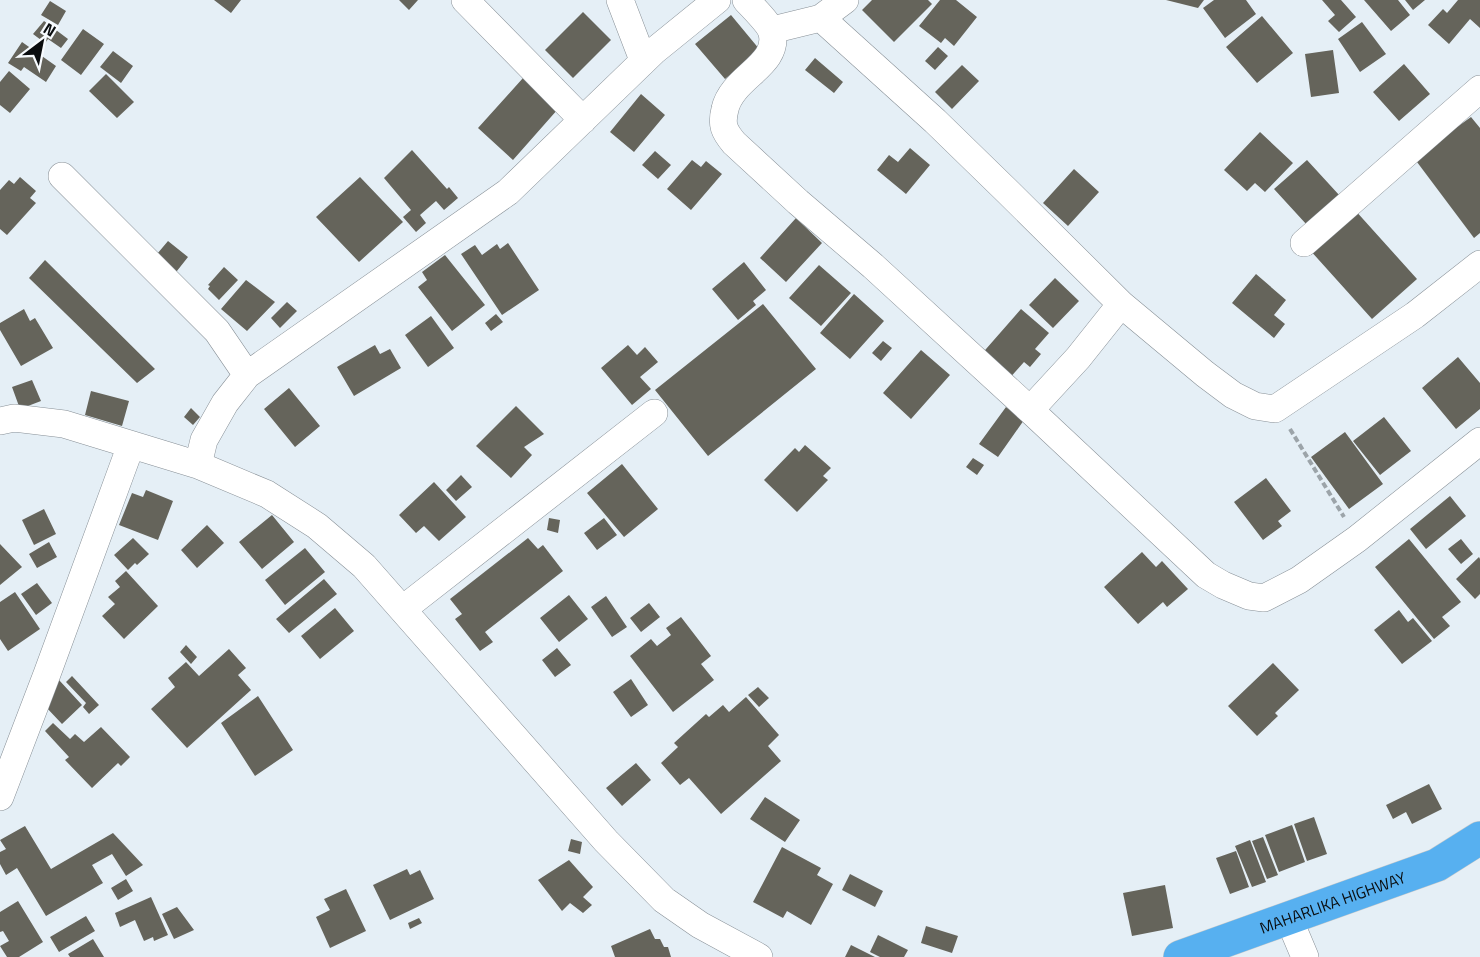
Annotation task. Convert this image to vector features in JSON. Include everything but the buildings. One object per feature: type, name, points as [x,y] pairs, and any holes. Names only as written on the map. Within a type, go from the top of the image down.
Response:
[{"type":"highway","name":"MAHARLIKA HIGHWAY","points":[[1180,957],[1437,865],[1480,838]]},
{"type":"street","points":[[465,0],[583,120]]},
{"type":"street","points":[[620,0],[642,60]]},
{"type":"street","points":[[642,60],[717,0]]},
{"type":"street","points":[[746,0],[771,30],[773,44],[770,54],[736,86],[728,98],[723,121],[726,133],[734,143],[873,266],[1206,574],[1223,585],[1249,596],[1264,598],[1299,580],[1357,538],[1480,441]]},
{"type":"street","points":[[771,30],[821,18],[845,0]]},
{"type":"street","points":[[821,18],[935,121],[1121,304],[1205,375],[1233,395],[1255,406],[1275,409],[1415,315],[1480,264]]},
{"type":"street","points":[[198,465],[204,440],[225,403],[247,375],[508,192],[653,52],[642,60]]},
{"type":"street","points":[[1304,243],[1480,89]]},
{"type":"street","points":[[62,177],[217,331],[247,375]]},
{"type":"street","points":[[1030,410],[1078,358],[1121,304]]},
{"type":"street","points":[[403,609],[654,413]]},
{"type":"street","points":[[0,421],[14,418],[64,424],[198,465],[267,494],[317,526],[364,566],[606,841],[664,900],[700,925],[759,957]]},
{"type":"street","points":[[0,797],[48,674],[131,445]]},
{"type":"street","points":[[1290,919],[1305,957]]},
{"type":"path","points":[[1275,409],[1293,433],[1357,538]]}]
